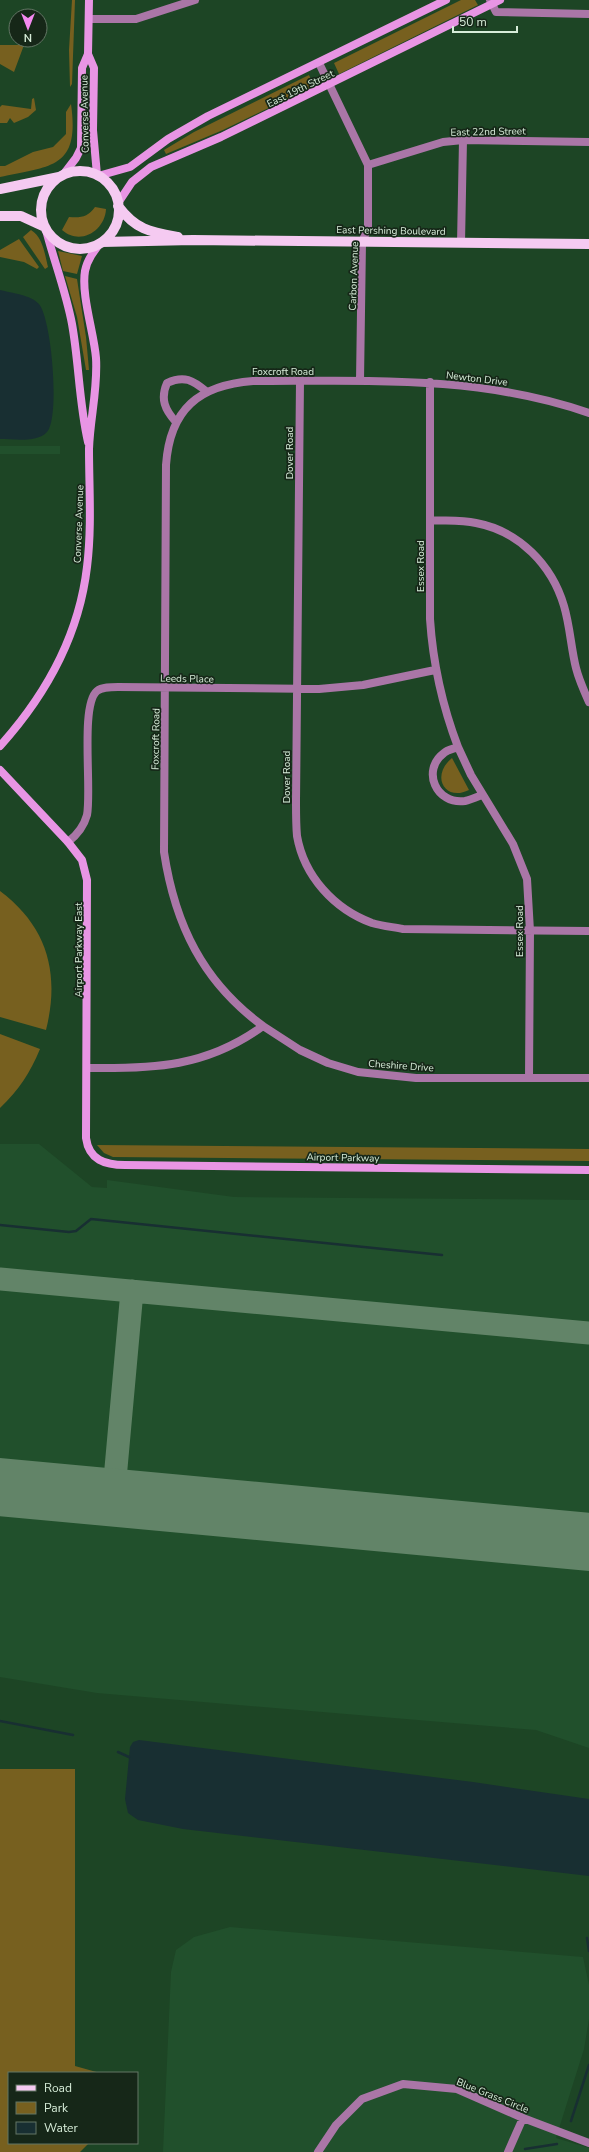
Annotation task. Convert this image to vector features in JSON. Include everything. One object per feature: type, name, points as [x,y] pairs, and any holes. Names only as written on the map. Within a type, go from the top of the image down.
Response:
[{"type":"main road","name":"Converse Avenue","points":[[62,176],[76,158],[81,148],[82,68],[88,54],[89,0]]},
{"type":"main road","name":"East 19th Street","points":[[97,176],[130,167],[168,139],[208,116],[446,0]]},
{"type":"main road","name":"East 19th Street","points":[[118,205],[132,182],[151,167],[221,137],[329,85],[491,2],[500,0]]},
{"type":"main road","name":"Converse Avenue","points":[[88,54],[94,68],[93,130],[97,176]]},
{"type":"main road","points":[[0,189],[80,171],[97,176]]},
{"type":"main road","points":[[46,228],[42,215],[42,202],[48,187],[62,176]]},
{"type":"main road","name":"East Pershing Boulevard","points":[[97,176],[111,187],[118,205],[129,220],[140,227],[193,240]]},
{"type":"main road","points":[[101,242],[115,226],[118,205]]},
{"type":"main road","name":"East Pershing Boulevard","points":[[0,216],[21,216],[46,228],[57,241],[71,248],[86,248],[101,242],[193,240],[589,244]]},
{"type":"main road","name":"Converse Avenue","points":[[46,228],[71,323],[78,368],[82,417],[89,446]]},
{"type":"main road","name":"Converse Avenue","points":[[0,746],[31,709],[50,679],[70,636],[87,568],[89,538],[89,446],[96,388],[96,365],[85,277],[88,262],[101,242]]},
{"type":"main road","name":"Airport Parkway East","points":[[0,770],[68,842],[82,860],[87,880],[86,1138],[89,1149],[97,1160]]},
{"type":"main road","name":"Airport Parkway","points":[[97,1160],[104,1163],[119,1165],[589,1170]]},
{"type":"street","points":[[89,19],[136,19],[194,0]]},
{"type":"street","points":[[491,2],[496,12],[589,14]]},
{"type":"street","name":"Carbon Avenue","points":[[319,63],[368,165],[368,228],[362,242],[360,381]]},
{"type":"street","points":[[461,243],[463,140]]},
{"type":"street","name":"East 22nd Street","points":[[368,165],[444,142],[463,140],[589,142]]},
{"type":"street","points":[[176,422],[168,413],[164,403],[162,394],[167,383],[177,378],[187,378],[197,383],[207,392]]},
{"type":"street","name":"Dover Road","points":[[300,381],[297,835],[303,856],[313,876],[327,895],[346,910],[373,923],[403,929],[589,931]]},
{"type":"street","name":"Foxcroft Road","points":[[263,1026],[244,1012],[207,971],[183,928],[168,877],[164,844],[166,464],[168,449],[176,422],[184,410],[207,392],[217,387],[233,383],[360,381]]},
{"type":"street","name":"Newton Drive","points":[[360,381],[430,382],[477,386],[527,394],[589,413]]},
{"type":"street","name":"Essex Road","points":[[430,382],[430,619],[435,670],[440,695],[458,747],[482,795],[513,844],[522,863],[528,886],[530,931],[529,1078]]},
{"type":"street","points":[[431,520],[476,523],[494,528],[514,538],[542,561],[551,575],[564,606],[576,670],[589,702]]},
{"type":"street","name":"Leeds Place","points":[[68,842],[77,835],[87,815],[89,717],[92,698],[97,691],[106,687],[297,690],[363,685],[435,670]]},
{"type":"street","points":[[458,747],[444,753],[436,763],[433,774],[435,788],[441,796],[452,800],[464,801],[482,795]]},
{"type":"street","points":[[87,1068],[130,1069],[168,1066],[207,1057],[241,1042],[263,1026]]},
{"type":"street","name":"Cheshire Drive","points":[[263,1026],[300,1050],[328,1063],[358,1072],[416,1078],[589,1078]]},
{"type":"street","name":"Blue Grass Circle","points":[[318,2152],[336,2125],[362,2099],[403,2084],[457,2089],[523,2118],[589,2143]]},
{"type":"street","points":[[508,2152],[523,2118]]},
{"type":"shaded area","points":[[0,446],[60,446],[60,454],[0,454]]},
{"type":"shaded area","points":[[0,1144],[39,1144],[92,1187],[107,1188],[107,1180],[234,1197],[589,1200],[589,1748],[536,1730],[97,1693],[0,1677]]},
{"type":"shaded area","points":[[230,1927],[583,1957],[589,1985],[589,2019],[584,2049],[556,2138],[589,2148],[589,2152],[163,2152],[171,1972],[176,1950],[194,1937]]},
{"type":"green space","points":[[72,0],[75,0],[72,84],[70,87],[69,50]]},
{"type":"green space","points":[[461,0],[475,0],[478,5],[339,74],[334,63]]},
{"type":"green space","points":[[0,45],[8,45],[8,48],[23,48],[14,72],[0,64]]},
{"type":"green space","points":[[309,75],[314,86],[223,130],[166,154],[164,150],[194,132]]},
{"type":"green space","points":[[34,98],[36,110],[28,117],[14,123],[10,118],[7,123],[0,123],[0,107],[2,105],[31,109],[32,99]]},
{"type":"green space","points":[[71,104],[73,125],[71,141],[66,152],[58,160],[48,166],[0,177],[0,166],[5,166],[33,152],[53,147],[66,134],[66,112]]},
{"type":"green space","points":[[95,207],[106,209],[105,217],[96,230],[90,234],[76,237],[69,235],[62,230],[69,217],[87,215]]},
{"type":"green space","points":[[31,230],[38,237],[43,247],[48,267],[45,269],[23,237]]},
{"type":"green space","points":[[19,239],[39,267],[37,269],[24,262],[0,257],[0,250]]},
{"type":"green space","points":[[58,251],[82,256],[77,274],[63,271]]},
{"type":"green space","points":[[65,276],[77,279],[86,337],[89,370],[86,370],[77,317]]},
{"type":"green space","points":[[452,758],[469,790],[460,793],[453,793],[447,790],[443,785],[441,779],[442,772],[445,765]]},
{"type":"green space","points":[[0,891],[16,905],[29,920],[39,936],[46,953],[50,971],[51,990],[50,1009],[46,1030],[0,1017]]},
{"type":"green space","points":[[0,1034],[40,1049],[23,1081],[13,1095],[0,1108]]},
{"type":"green space","points":[[97,1145],[589,1149],[589,1161],[113,1157],[104,1153]]},
{"type":"green space","points":[[0,1769],[75,1769],[75,2066],[96,2072],[8,2072],[8,2144],[88,2144],[80,2152],[0,2152]]},
{"type":"water","points":[[0,290],[31,298],[36,301],[44,314],[48,329],[53,369],[53,408],[51,423],[47,432],[37,438],[25,440],[0,439]]},
{"type":"water","points":[[139,1740],[473,1782],[589,1799],[589,1876],[183,1829],[138,1820],[128,1813],[125,1799],[130,1747],[133,1742]]},
{"type":"waterway","points":[[0,1225],[69,1232],[76,1231],[91,1219],[442,1255]]},
{"type":"waterway","points":[[0,1721],[73,1735]]},
{"type":"waterway","points":[[118,1752],[129,1757]]},
{"type":"waterway","points":[[587,1938],[589,1951]]},
{"type":"waterway","points":[[571,2121],[589,2065]]},
{"type":"waterway","points":[[525,2149],[557,2144]]},
{"type":"taxiway","points":[[0,1279],[589,1333]]},
{"type":"taxiway","points":[[132,1291],[115,1479],[119,1488],[125,1494],[143,1501]]},
{"type":"taxiway","points":[[580,1541],[589,1540]]},
{"type":"runway","points":[[0,1487],[589,1542]]}]
